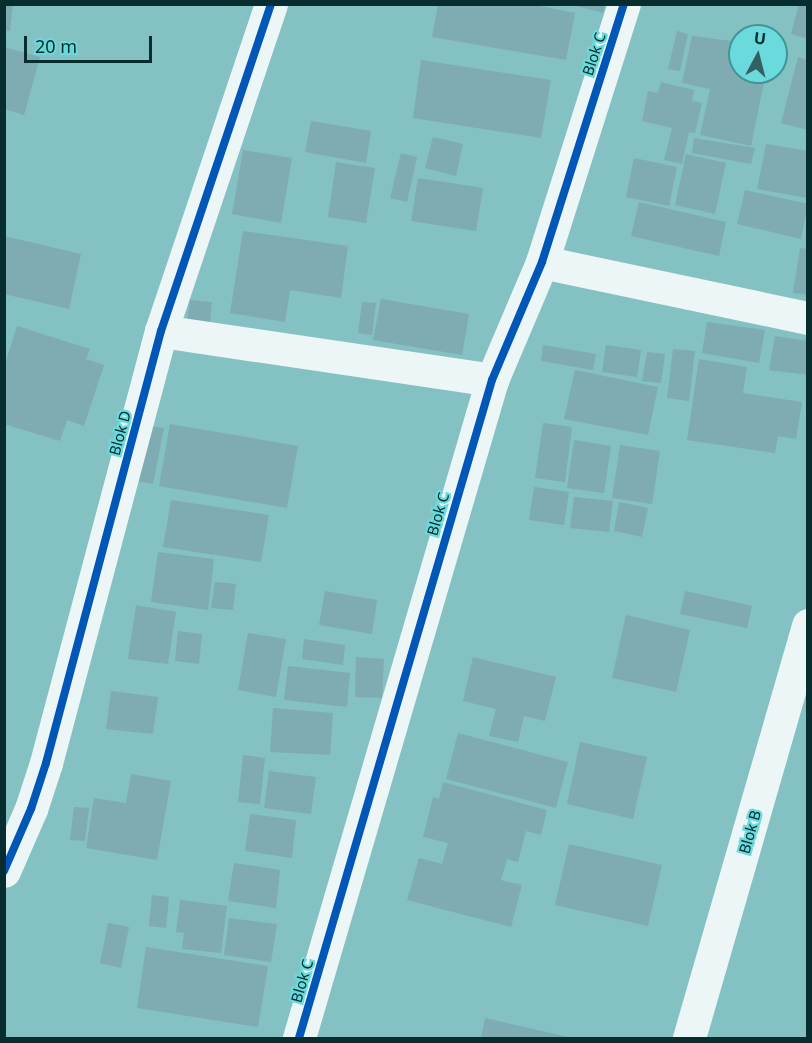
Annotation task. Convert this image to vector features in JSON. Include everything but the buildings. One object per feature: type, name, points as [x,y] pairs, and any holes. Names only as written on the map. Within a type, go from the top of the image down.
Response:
[{"type":"street","name":"Blok D","points":[[4,871],[31,809],[46,763],[161,331],[271,4]]},
{"type":"street","name":"Blok C","points":[[299,1038],[492,380],[542,262],[624,4]]},
{"type":"street","points":[[542,262],[807,318]]},
{"type":"street","points":[[161,331],[492,380]]},
{"type":"street","name":"Blok B","points":[[689,1038],[807,625]]},
{"type":"cycle path","points":[[4,871],[31,809],[46,763],[161,331],[271,4]]},
{"type":"cycle path","points":[[299,1038],[492,380],[542,262],[624,4]]}]
